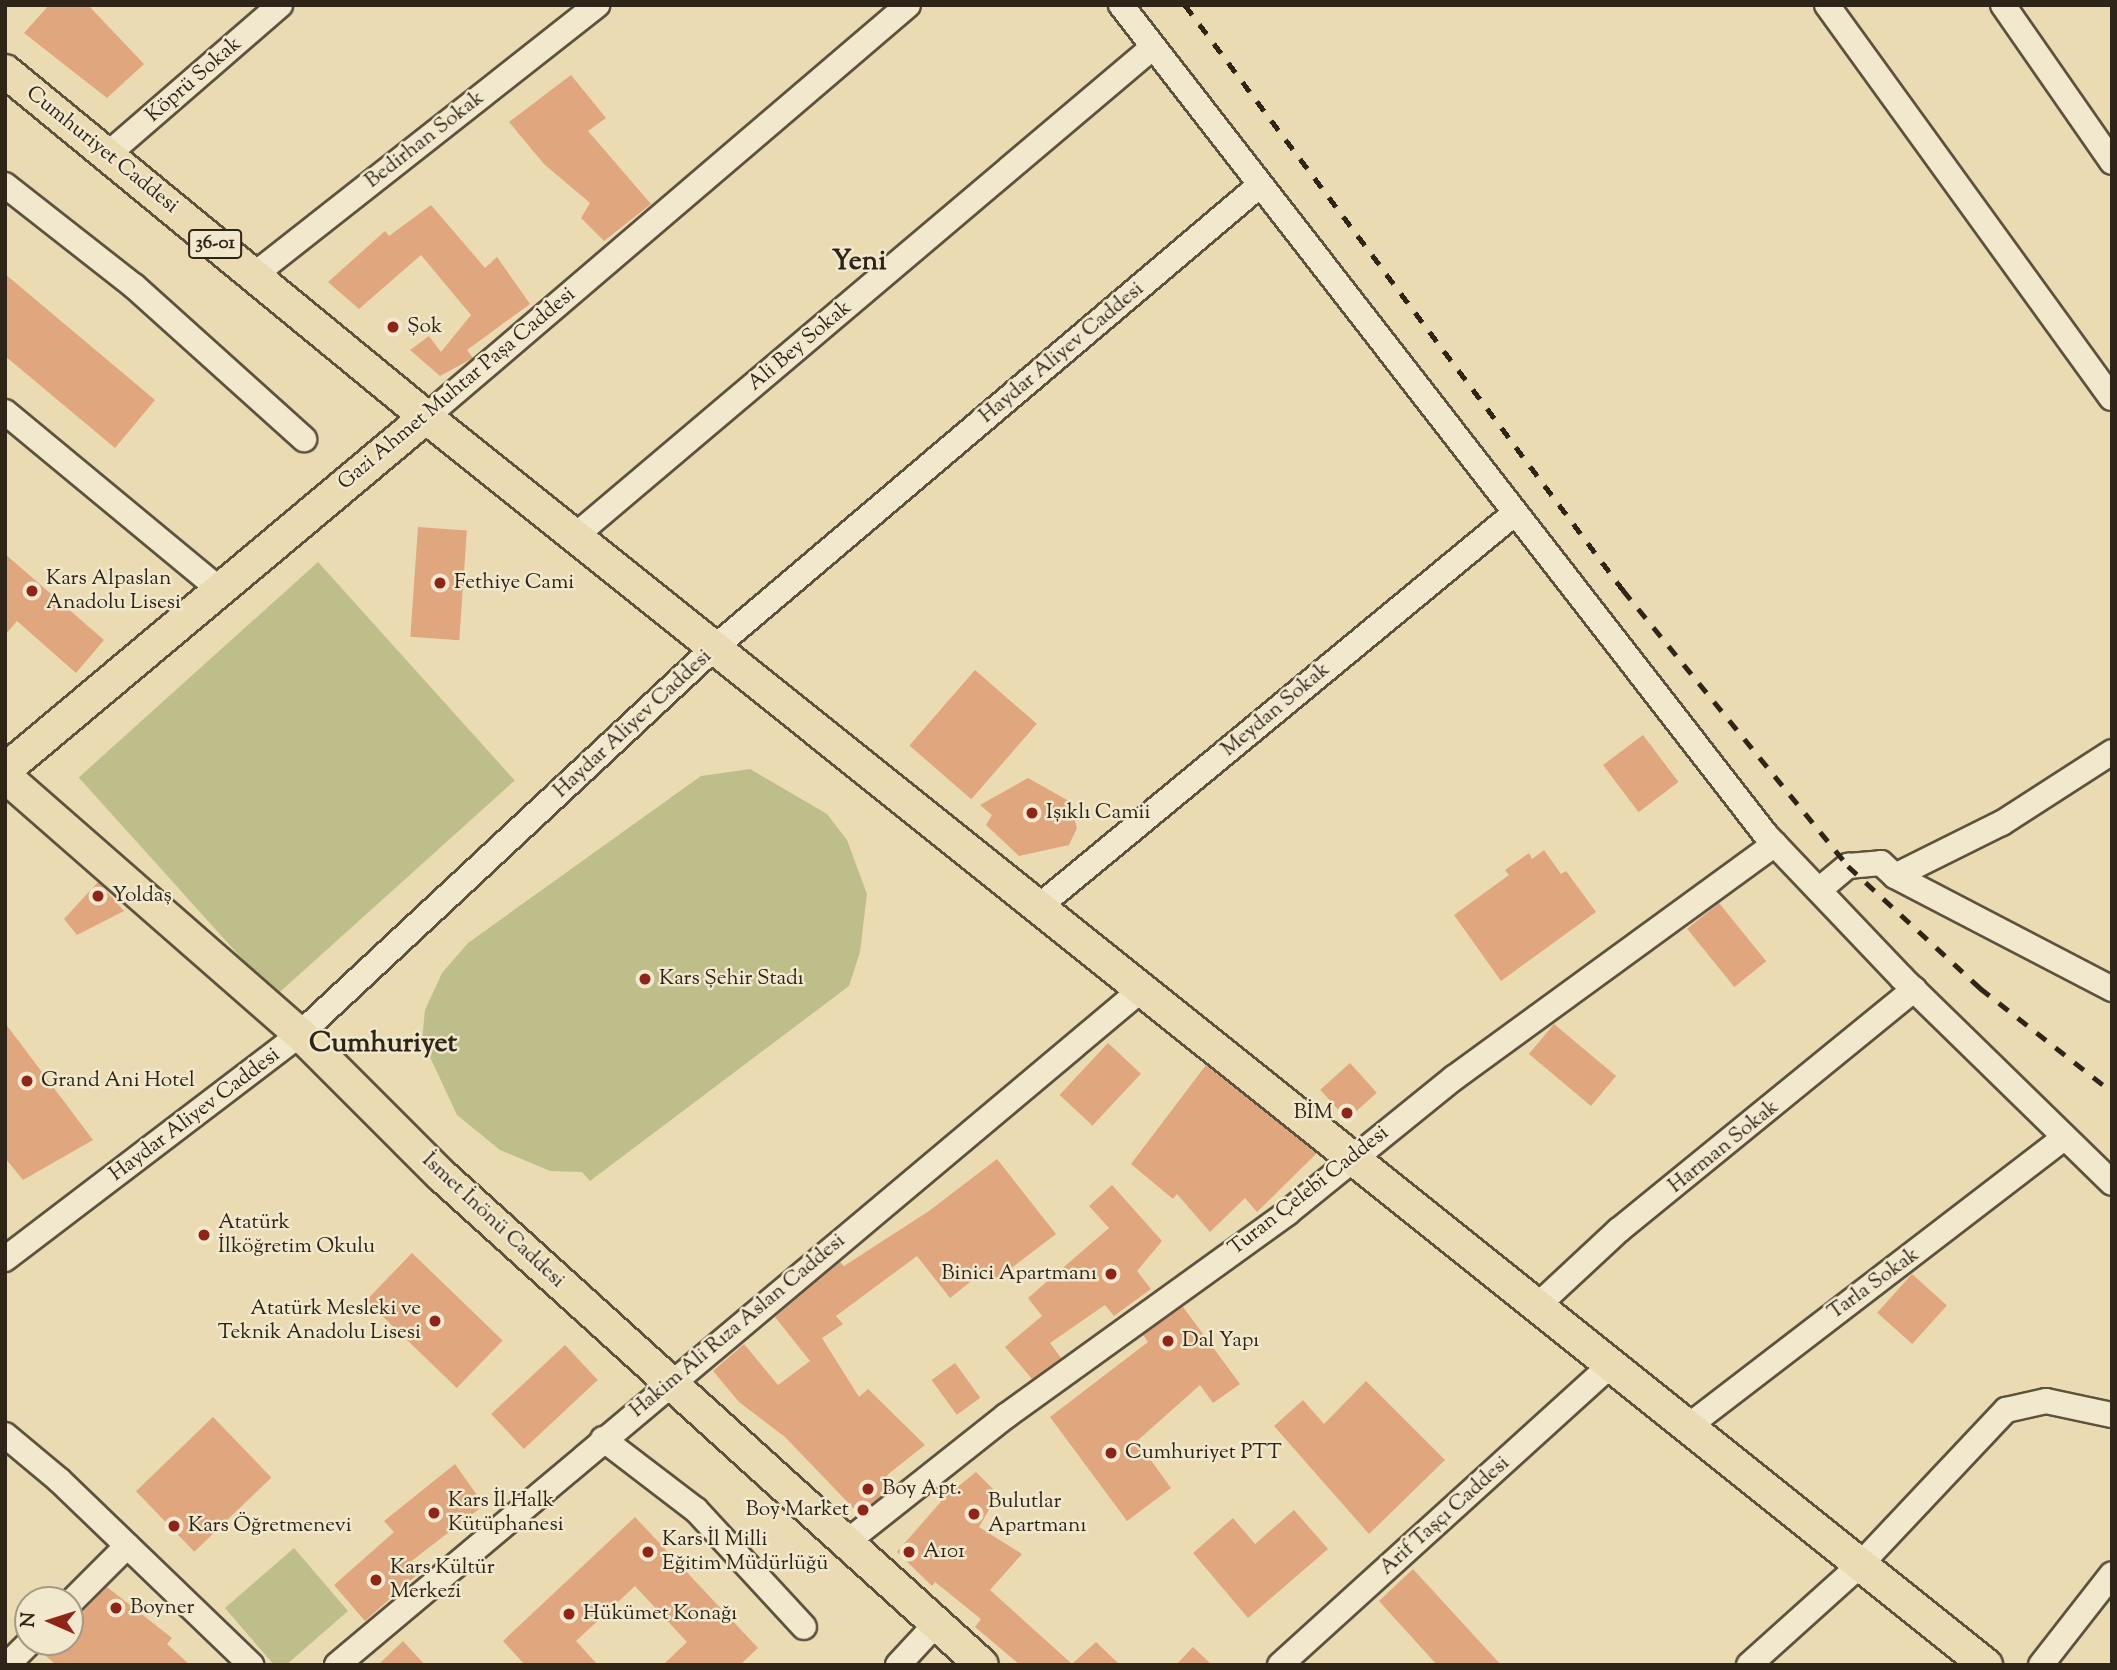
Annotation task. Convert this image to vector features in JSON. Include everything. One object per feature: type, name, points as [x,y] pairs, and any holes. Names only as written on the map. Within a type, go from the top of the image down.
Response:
[{"type":"main road","name":"Cumhuriyet Caddesi","points":[[5,71],[426,416],[1037,908],[1858,1567],[1986,1665]]},
{"type":"main road","name":"Gazi Ahmet Muhtar Paşa Caddesi","points":[[5,770],[426,416]]},
{"type":"main road","name":"İsmet İnönü Caddesi","points":[[5,776],[300,1034],[440,1174],[982,1665]]},
{"type":"street","name":"Köprü Sokak","points":[[107,155],[280,5]]},
{"type":"street","name":"Bedirhan Sokak","points":[[254,275],[597,5]]},
{"type":"street","name":"Gazi Ahmet Muhtar Paşa Caddesi","points":[[426,416],[908,5]]},
{"type":"street","points":[[1121,5],[1775,844],[2063,1139],[2112,1183]]},
{"type":"street","points":[[1827,5],[2112,398]]},
{"type":"street","points":[[2003,5],[2112,162]]},
{"type":"street","name":"Ali Bey Sokak","points":[[575,536],[1153,47]]},
{"type":"street","points":[[5,185],[134,286],[304,439]]},
{"type":"street","name":"Haydar Aliyev Caddesi","points":[[5,1259],[300,1034],[714,648],[1260,185]]},
{"type":"street","points":[[5,412],[220,590]]},
{"type":"street","name":"Meydan Sokak","points":[[1037,908],[1515,513]]},
{"type":"street","points":[[1895,876],[2002,823],[2112,752]]},
{"type":"street","name":"Turan Çelebi Caddesi","points":[[847,1542],[1006,1416],[1287,1213],[1350,1158],[1775,844]]},
{"type":"street","points":[[1819,890],[1848,866],[1881,863],[1895,876],[2112,989]]},
{"type":"street","name":"Harman Sokak","points":[[1536,1307],[1619,1230],[1914,989]]},
{"type":"street","name":"Hakim Ali Rıza Aslan Caddesi","points":[[337,1665],[669,1382],[1141,990]]},
{"type":"street","name":"Tarla Sokak","points":[[1686,1428],[2063,1139]]},
{"type":"street","name":"Arif Taşçı Caddesi","points":[[1280,1665],[1609,1367]]},
{"type":"street","points":[[1749,1665],[1858,1567],[2007,1410],[2046,1401],[2112,1415]]},
{"type":"street","points":[[5,1435],[128,1546],[251,1665]]},
{"type":"street","points":[[603,1439],[696,1510],[804,1627]]},
{"type":"street","points":[[84,1589],[128,1546]]},
{"type":"street","points":[[2041,1665],[2112,1574]]},
{"type":"street","points":[[898,1665],[936,1624]]},
{"type":"green space","points":[[318,562],[515,780],[275,996],[79,777]]},
{"type":"green space","name":"Kars Şehir Stadı","points":[[750,769],[827,814],[847,840],[867,894],[860,952],[849,986],[590,1181],[582,1172],[550,1171],[500,1150],[457,1115],[422,1040],[425,1010],[442,973],[468,943],[701,776]]},
{"type":"green space","points":[[294,1548],[348,1611],[286,1665],[274,1665],[225,1608]]},
{"type":"building","points":[[49,5],[88,5],[144,64],[107,98],[24,33]]},
{"type":"building","points":[[571,75],[606,118],[588,131],[651,204],[604,241],[581,218],[590,203],[544,164],[509,122]]},
{"type":"building","points":[[431,205],[485,268],[497,257],[530,304],[467,350],[473,358],[440,376],[410,350],[429,336],[441,352],[471,315],[421,255],[359,309],[328,282],[385,231],[389,236]]},
{"type":"building","points":[[5,274],[155,400],[115,448],[5,356]]},
{"type":"building","name":"Fethiye Cami","points":[[418,527],[467,530],[459,640],[410,637]]},
{"type":"building","points":[[5,554],[104,640],[76,673],[17,621],[5,635]]},
{"type":"building","points":[[975,670],[1037,724],[971,799],[909,745]]},
{"type":"building","points":[[1643,735],[1679,782],[1639,812],[1603,765]]},
{"type":"building","name":"Işıklı Camii","points":[[1028,778],[1069,801],[1077,828],[1069,845],[1019,856],[986,825],[992,815],[980,805]]},
{"type":"building","points":[[1544,850],[1561,874],[1566,871],[1596,912],[1501,981],[1454,915],[1509,875],[1505,870],[1529,853],[1532,859]]},
{"type":"building","name":"Yoldaş","points":[[98,882],[124,911],[77,935],[64,919]]},
{"type":"building","points":[[1719,903],[1766,961],[1734,987],[1687,929]]},
{"type":"building","name":"Grand Ani Hotel","points":[[5,1023],[93,1140],[23,1180],[5,1158]]},
{"type":"building","points":[[1554,1024],[1616,1076],[1591,1106],[1529,1054]]},
{"type":"building","points":[[1108,1043],[1141,1074],[1092,1126],[1060,1095]]},
{"type":"building","points":[[1350,1063],[1377,1093],[1347,1119],[1320,1090]]},
{"type":"building","points":[[1206,1065],[1317,1153],[1257,1212],[1245,1198],[1210,1232],[1177,1194],[1173,1199],[1131,1164]]},
{"type":"building","points":[[997,1159],[1056,1234],[993,1282],[984,1271],[950,1298],[917,1256],[836,1316],[843,1324],[822,1338],[859,1397],[868,1389],[925,1445],[887,1475],[896,1485],[859,1514],[785,1437],[739,1402],[713,1371],[744,1344],[778,1385],[810,1361],[775,1317],[840,1262],[844,1266],[929,1211]]},
{"type":"building","points":[[1112,1185],[1162,1241],[1137,1271],[1151,1289],[1114,1316],[1105,1305],[1050,1343],[1061,1358],[1032,1379],[1005,1347],[1042,1316],[1028,1298],[1109,1228],[1089,1206]]},
{"type":"building","name":"Atatürk Mesleki ve Teknik Anadolu Lisesi","points":[[412,1253],[503,1341],[457,1388],[366,1300]]},
{"type":"building","points":[[1912,1274],[1947,1305],[1912,1344],[1877,1313]]},
{"type":"building","points":[[1183,1307],[1240,1384],[1213,1403],[1200,1385],[1137,1441],[1171,1488],[1127,1521],[1050,1417],[1148,1342],[1143,1335]]},
{"type":"building","points":[[565,1345],[598,1380],[524,1449],[491,1414]]},
{"type":"building","points":[[955,1363],[980,1398],[957,1415],[932,1380]]},
{"type":"building","points":[[1366,1381],[1445,1460],[1369,1534],[1274,1426],[1303,1400],[1324,1424]]},
{"type":"building","name":"Kars Öğretmenevi","points":[[213,1417],[271,1477],[194,1552],[136,1491]]},
{"type":"building","points":[[455,1464],[484,1505],[409,1563],[418,1574],[365,1621],[334,1585],[394,1532],[384,1521]]},
{"type":"building","points":[[976,1472],[998,1494],[979,1527],[1022,1554],[990,1590],[1072,1664],[1096,1642],[1120,1665],[1020,1665],[975,1627],[981,1619],[935,1582],[932,1586],[897,1552],[945,1497]]},
{"type":"building","points":[[1294,1510],[1328,1549],[1248,1618],[1193,1553],[1233,1518],[1255,1544]]},
{"type":"building","name":"Hükümet Konağı","points":[[635,1517],[758,1648],[740,1665],[663,1665],[687,1642],[635,1586],[576,1641],[598,1665],[525,1665],[503,1641]]},
{"type":"building","points":[[1413,1569],[1501,1665],[1437,1665],[1379,1601]]},
{"type":"building","points":[[107,1587],[172,1638],[167,1644],[190,1665],[56,1665],[46,1656],[84,1656],[84,1611]]},
{"type":"building","points":[[403,1641],[425,1665],[378,1665]]},
{"type":"building","points":[[1193,1647],[1212,1665],[1176,1665]]},
{"type":"railway","points":[[1185,5],[1623,590],[1848,866],[1980,988],[2112,1092]]},
{"type":"place","name":"Şok","points":[[393,327]]},
{"type":"place","name":"Fethiye Cami","points":[[440,583]]},
{"type":"place","name":"Kars Alpaslan Anadolu Lisesi","points":[[32,591]]},
{"type":"place","name":"Işıklı Camii","points":[[1032,813]]},
{"type":"place","name":"Yoldaş","points":[[98,896]]},
{"type":"place","name":"Kars Şehir Stadı","points":[[645,979]]},
{"type":"place","name":"Grand Ani Hotel","points":[[27,1081]]},
{"type":"place","name":"BİM","points":[[1347,1113]]},
{"type":"place","name":"Atatürk İlköğretim Okulu","points":[[204,1235]]},
{"type":"place","name":"Binici Apartmanı","points":[[1111,1274]]},
{"type":"place","name":"Atatürk Mesleki ve Teknik Anadolu Lisesi","points":[[435,1321]]},
{"type":"place","name":"Dal Yapı","points":[[1168,1341]]},
{"type":"place","name":"Cumhuriyet PTT","points":[[1111,1453]]},
{"type":"place","name":"Boy Apt.","points":[[868,1489]]},
{"type":"place","name":"Boy Market","points":[[863,1510]]},
{"type":"place","name":"Kars İl Halk Kütüphanesi","points":[[434,1513]]},
{"type":"place","name":"Bulutlar Apartmanı","points":[[974,1514]]},
{"type":"place","name":"Kars Öğretmenevi","points":[[174,1526]]},
{"type":"place","name":"Kars İl Milli Eğitim Müdürlüğü","points":[[648,1552]]},
{"type":"place","name":"A101","points":[[909,1552]]},
{"type":"place","name":"Kars Kültür Merkezi","points":[[376,1580]]},
{"type":"place","name":"Boyner","points":[[116,1608]]},
{"type":"place","name":"Hükümet Konağı","points":[[569,1614]]},
{"type":"district","name":"Yeni","points":[[859,262]]},
{"type":"district","name":"Cumhuriyet","points":[[383,1044]]}]
